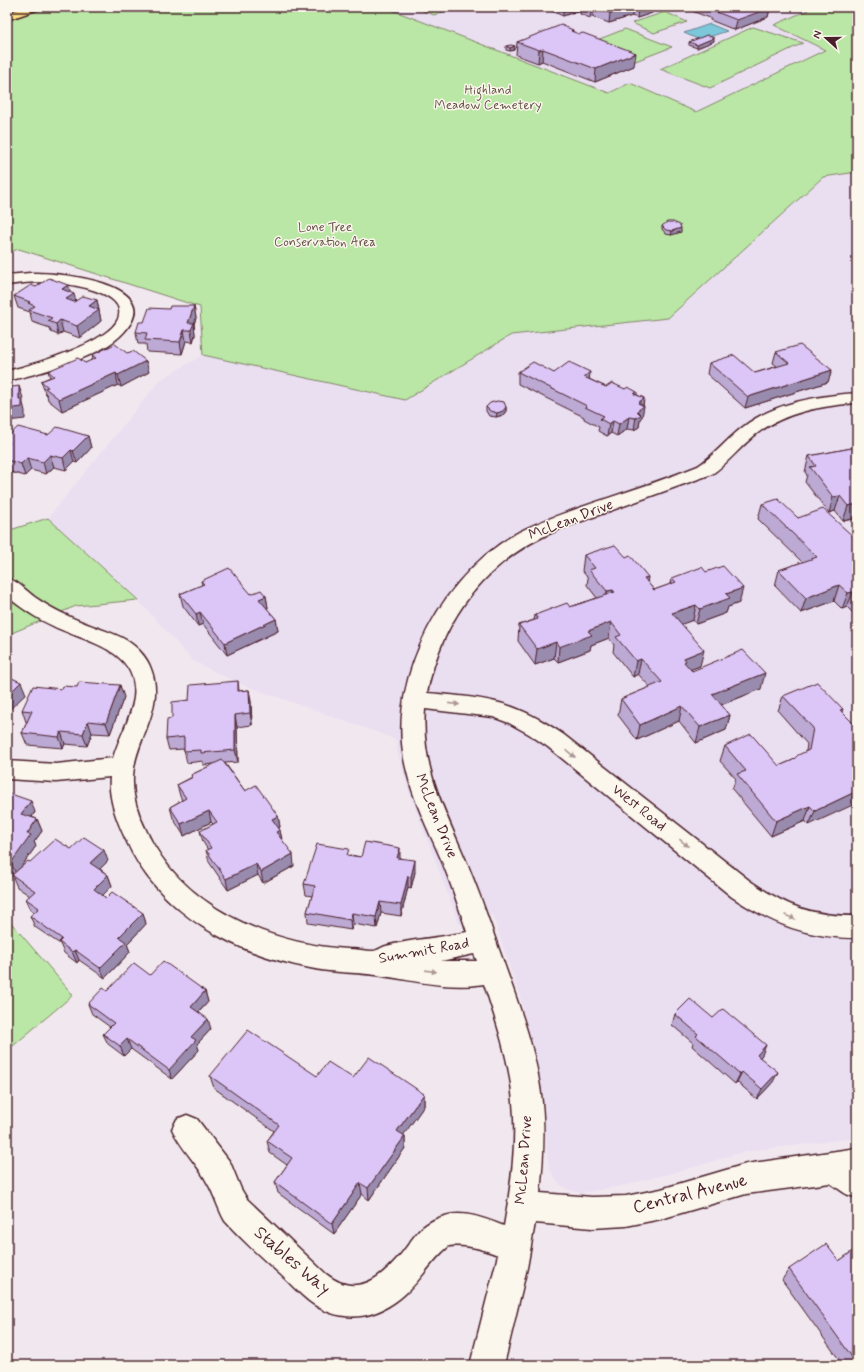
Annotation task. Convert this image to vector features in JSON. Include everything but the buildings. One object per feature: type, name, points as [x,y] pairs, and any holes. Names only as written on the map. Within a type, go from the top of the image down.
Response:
[{"type":"main road","points":[[7,16],[35,7]]},
{"type":"street","points":[[7,280],[34,277],[53,278],[91,285],[118,295],[126,304],[127,314],[122,325],[112,334],[84,351],[52,363],[7,376]]},
{"type":"street","name":"McLean Drive","points":[[487,1365],[515,1245],[522,1205],[528,1149],[528,1103],[513,1033],[483,940],[458,871],[426,796],[418,769],[413,734],[416,700],[424,661],[435,634],[451,605],[476,576],[519,541],[556,523],[705,470],[719,460],[750,431],[778,414],[816,403],[857,398]]},
{"type":"street","name":"Summit Road","points":[[7,585],[36,607],[68,625],[122,647],[139,666],[145,682],[146,699],[123,766],[121,782],[125,805],[139,844],[154,867],[184,899],[221,925],[262,943],[305,956],[365,962],[458,975],[474,975],[493,971]]},
{"type":"street","name":"West Road","points":[[416,700],[487,708],[524,720],[556,741],[741,889],[758,900],[792,918],[808,923],[826,926],[857,927]]},
{"type":"street","points":[[7,770],[56,773],[123,766]]},
{"type":"street","name":"Summit Road","points":[[365,962],[448,948],[483,940]]},
{"type":"street","name":"Stables Way","points":[[187,1129],[220,1173],[230,1200],[239,1214],[317,1287],[333,1298],[357,1302],[369,1300],[383,1292],[405,1273],[438,1235],[449,1230],[474,1233],[515,1245]]},
{"type":"street","name":"Central Avenue","points":[[522,1205],[584,1213],[643,1209],[744,1179],[850,1171]]},
{"type":"shaded area","points":[[384,7],[799,7],[808,10],[774,25],[825,50],[696,112],[630,83],[609,93]]},
{"type":"shaded area","points":[[857,172],[857,1138],[757,1150],[735,1154],[695,1167],[621,1186],[581,1193],[569,1190],[558,1183],[550,1170],[547,1155],[543,1102],[521,1000],[492,914],[459,924],[409,792],[397,751],[397,741],[387,736],[235,682],[193,661],[138,600],[48,518],[160,380],[203,355],[405,400],[511,335],[668,318],[823,177]]},
{"type":"green space","name":"Lone Tree Conservation Area","points":[[45,7],[384,7],[609,93],[630,83],[696,112],[825,50],[774,25],[808,10],[799,7],[857,7],[857,172],[823,177],[668,318],[511,335],[405,400],[203,355],[200,307],[19,249],[7,253],[7,20]]},
{"type":"green space","points":[[413,7],[457,7],[434,15]]},
{"type":"green space","points":[[665,12],[687,22],[654,33],[632,23]]},
{"type":"green space","points":[[753,27],[803,43],[710,88],[660,69]]},
{"type":"green space","points":[[625,29],[672,47],[633,62],[587,44]]},
{"type":"green space","points":[[48,518],[138,600],[76,606],[7,635],[7,531]]},
{"type":"green space","points":[[7,918],[73,995],[7,1051]]},
{"type":"water","points":[[710,24],[727,31],[700,40],[684,33]]},
{"type":"park label","name":"Highland Meadow Cemetery","points":[[488,98]]}]
